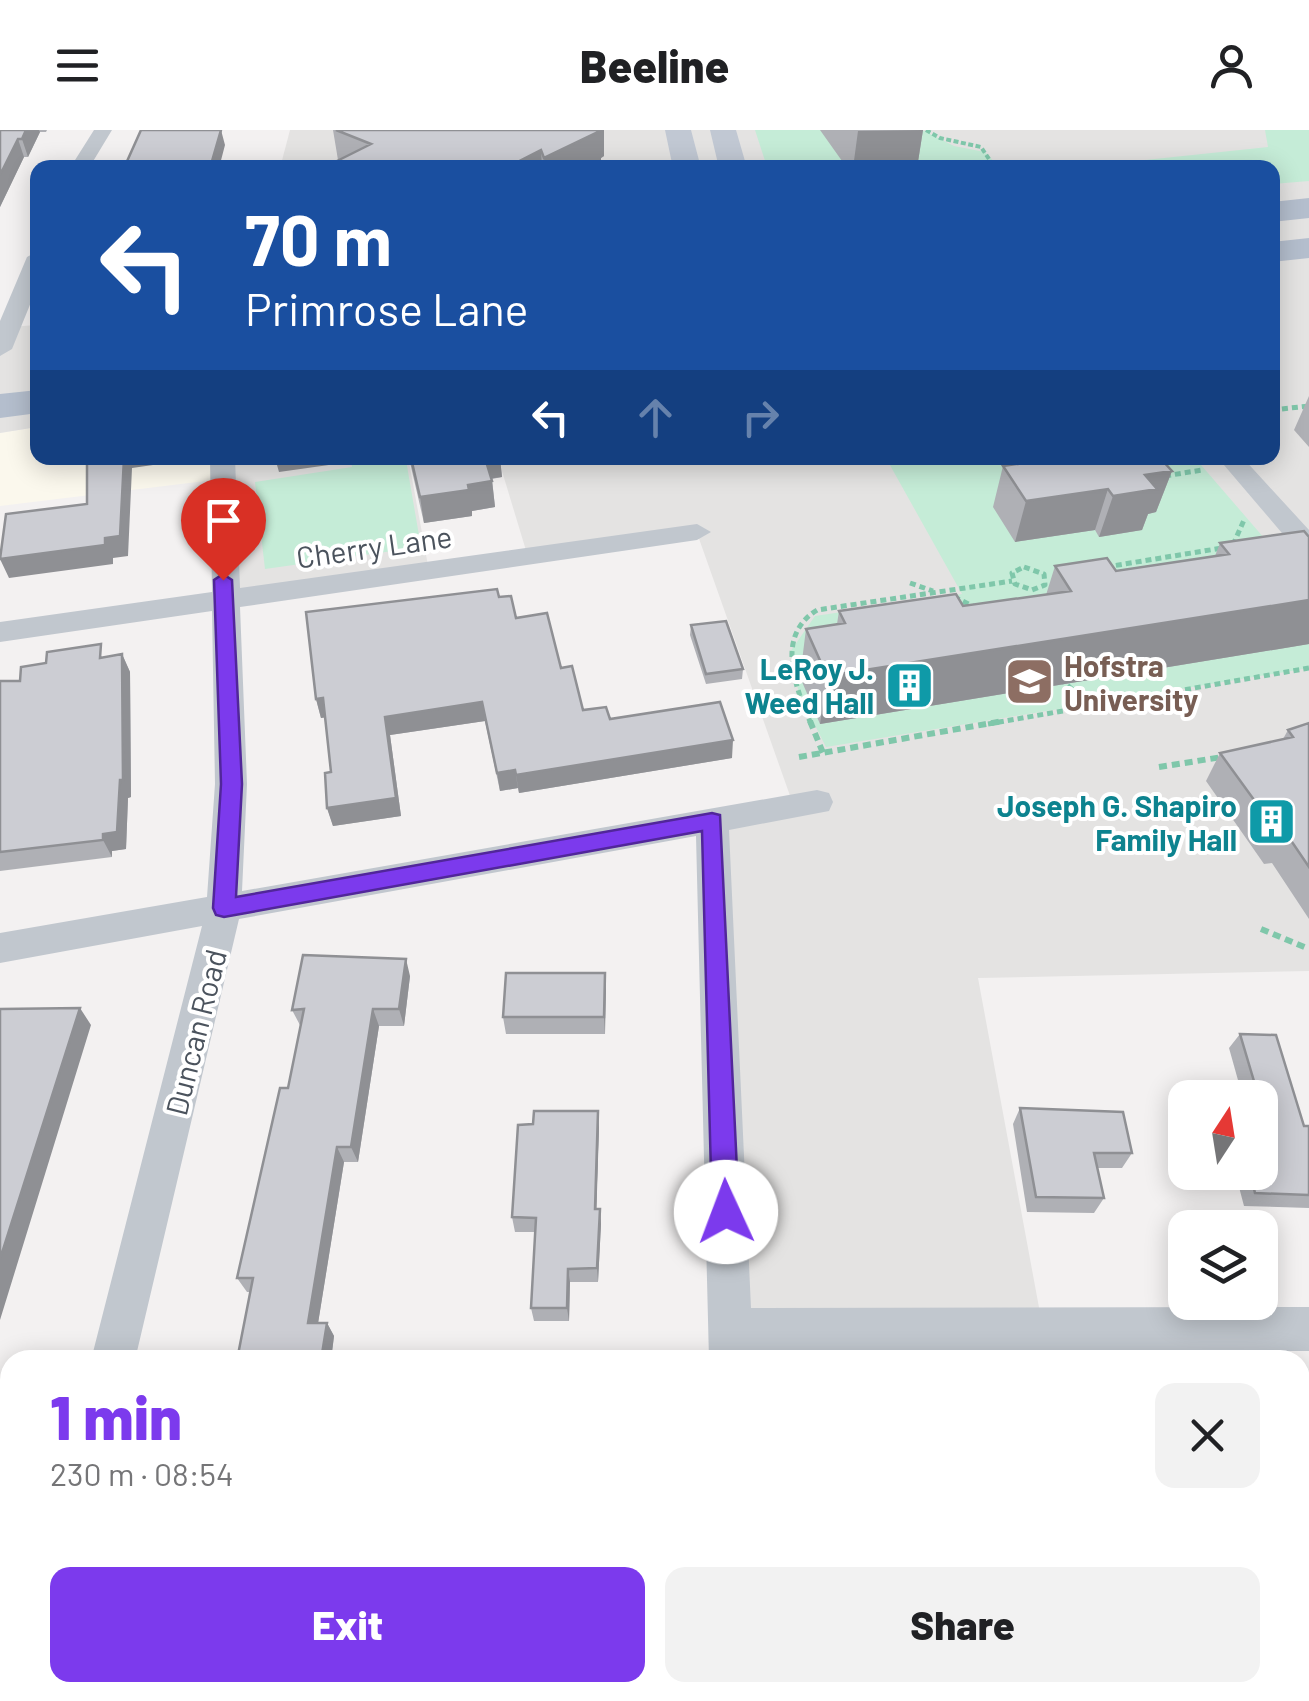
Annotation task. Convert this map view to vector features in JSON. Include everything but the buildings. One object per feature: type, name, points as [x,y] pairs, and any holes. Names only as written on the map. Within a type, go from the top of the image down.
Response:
[{"type":"main road","points":[[1280,211],[1309,208]]},
{"type":"main road","points":[[1280,251],[1309,248]]},
{"type":"main road","points":[[0,406],[30,402]]},
{"type":"street","points":[[84,160],[104,130]]},
{"type":"street","points":[[678,130],[685,160]]},
{"type":"street","points":[[723,130],[731,160]]},
{"type":"street","points":[[0,349],[30,276]]},
{"type":"street","name":"Duncan Road","points":[[115,1350],[224,908],[231,784],[222,465]]},
{"type":"street","points":[[1221,465],[1309,547]]},
{"type":"street","name":"Cherry Lane","points":[[0,632],[697,532]]},
{"type":"street","points":[[0,948],[817,802]]},
{"type":"street","points":[[712,821],[730,1345],[1309,1329]]},
{"type":"path","points":[[926,130],[940,138],[981,147],[990,160]]},
{"type":"path","points":[[1280,409],[1309,406]]},
{"type":"path","points":[[1155,477],[1210,465]]},
{"type":"path","points":[[1102,567],[1232,547],[1246,514]]},
{"type":"path","points":[[823,753],[799,694],[790,652],[794,627],[804,614],[1012,581],[1032,590],[1047,582],[1036,569],[1014,570],[1012,581]]},
{"type":"path","points":[[910,584],[972,602],[982,611]]},
{"type":"path","points":[[1022,603],[1032,590]]},
{"type":"path","points":[[864,591],[876,618]]},
{"type":"path","points":[[1047,668],[1092,706]]},
{"type":"path","points":[[799,757],[1309,668]]},
{"type":"path","points":[[1159,768],[1234,754]]},
{"type":"path","points":[[1261,929],[1309,948]]},
{"type":"shaded area","name":"Hofstra University","points":[[290,130],[1309,130],[1309,971],[978,978],[1043,1329],[730,1330],[712,821],[794,807],[697,533],[528,557],[500,465],[1280,465],[1280,160],[282,160]]},
{"type":"shaded area","points":[[30,326],[30,428],[0,433],[0,349],[9,327]]},
{"type":"shaded area","points":[[30,428],[30,465],[222,465],[222,479],[0,506],[0,433]]},
{"type":"shaded area","points":[[222,465],[410,465],[429,571],[223,600]]},
{"type":"green space","points":[[755,130],[922,130],[954,146],[985,152],[992,160],[765,160]]},
{"type":"green space","points":[[1265,130],[1309,130],[1309,181],[1280,183],[1280,160],[1145,160],[1268,147]]},
{"type":"green space","points":[[407,465],[421,547],[265,569],[255,482],[352,467]]},
{"type":"green space","points":[[890,465],[1201,465],[1309,590],[1309,668],[826,747],[799,694],[790,652],[815,616],[962,594]]},
{"type":"place","name":"Hofstra University","points":[[1029,682]]},
{"type":"place","name":"LeRoy J. Weed Hall","points":[[909,685]]},
{"type":"place","name":"Joseph G. Shapiro Family Hall","points":[[1272,822]]},
{"type":"route","points":[[223,580],[231,784],[224,908],[712,821],[726,1212]]}]
